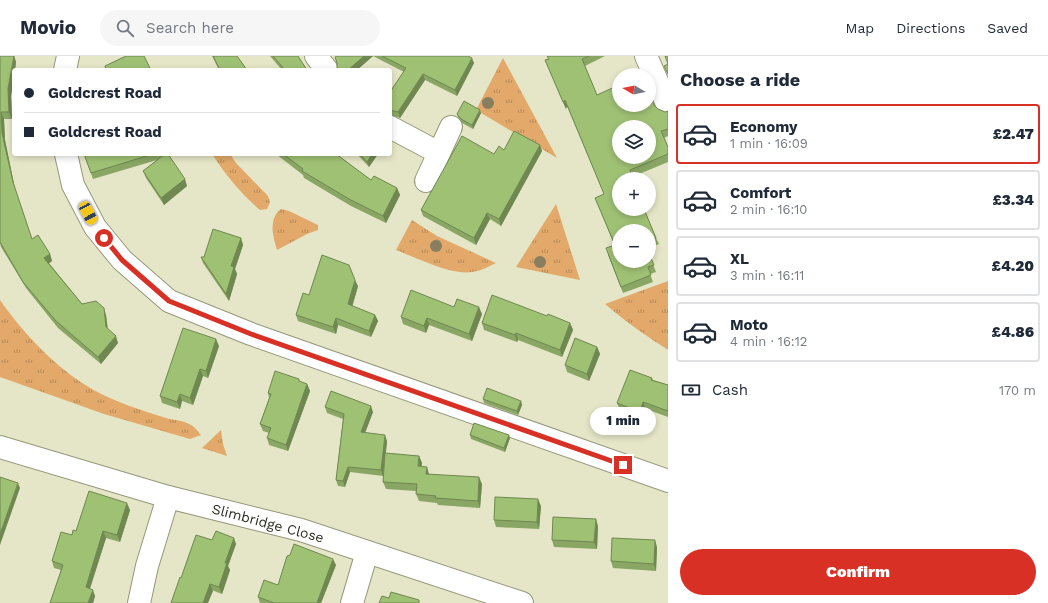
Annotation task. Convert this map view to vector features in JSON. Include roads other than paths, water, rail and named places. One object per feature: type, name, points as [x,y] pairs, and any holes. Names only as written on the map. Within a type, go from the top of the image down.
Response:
[{"type":"street","points":[[65,68],[68,56]]},
{"type":"street","points":[[316,56],[325,68]]},
{"type":"street","points":[[646,56],[668,106]]},
{"type":"street","points":[[426,181],[451,127]]},
{"type":"street","points":[[392,128],[438,153]]},
{"type":"street","points":[[66,156],[73,185],[95,227],[122,260],[169,301],[251,334],[668,481]]},
{"type":"street","name":"Slimbridge Close","points":[[0,447],[168,497],[301,530],[522,603]]},
{"type":"street","points":[[139,603],[147,566],[168,497]]},
{"type":"street","points":[[352,603],[367,552]]}]
